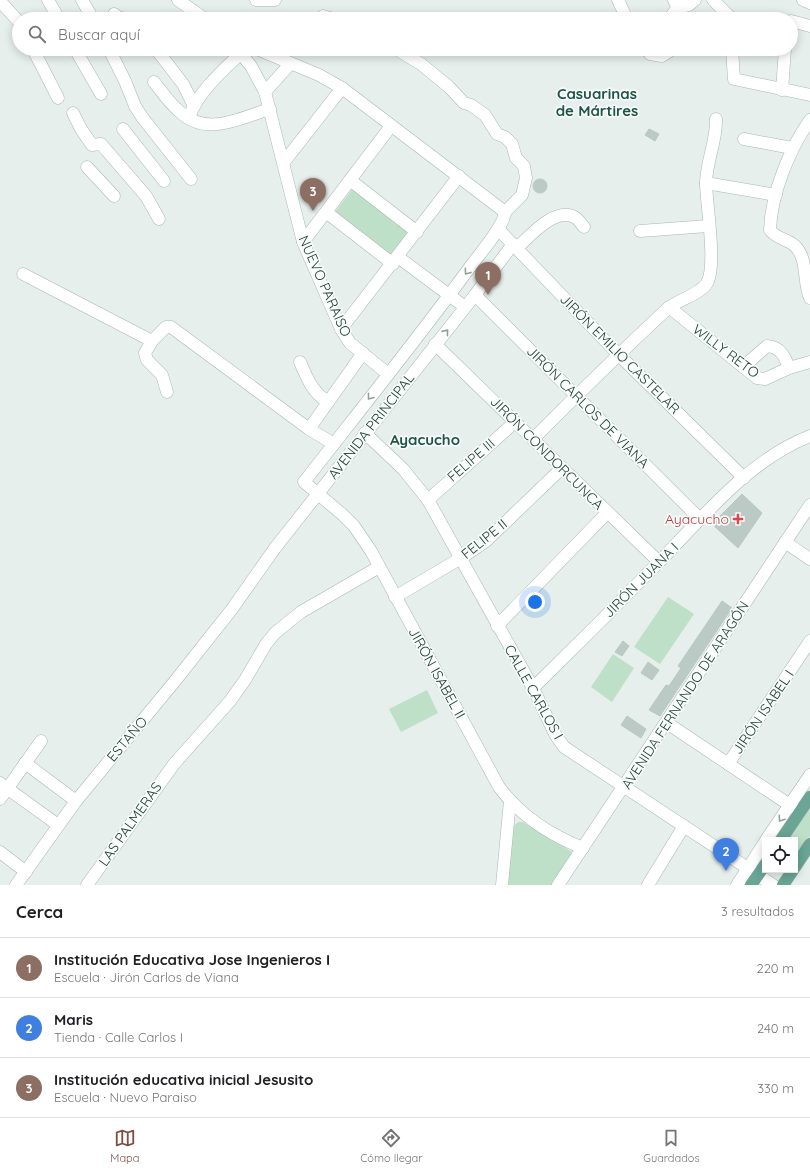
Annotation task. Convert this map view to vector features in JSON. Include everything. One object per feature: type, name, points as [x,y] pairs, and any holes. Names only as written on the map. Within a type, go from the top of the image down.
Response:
[{"type":"main road","points":[[783,837],[810,797]]},
{"type":"main road","points":[[798,862],[810,844]]},
{"type":"main road","points":[[755,880],[762,869]]},
{"type":"main road","points":[[783,885],[791,873]]},
{"type":"street","points":[[48,0],[55,12]]},
{"type":"street","points":[[82,0],[89,12]]},
{"type":"street","points":[[178,0],[195,12]]},
{"type":"street","points":[[256,0],[275,0]]},
{"type":"street","points":[[618,0],[624,12]]},
{"type":"street","points":[[673,12],[679,3],[690,5],[695,0]]},
{"type":"street","points":[[713,0],[725,12]]},
{"type":"street","points":[[803,0],[810,3]]},
{"type":"street","points":[[0,1],[12,14]]},
{"type":"street","points":[[798,23],[810,26]]},
{"type":"street","points":[[37,56],[58,98]]},
{"type":"street","points":[[79,56],[101,94]]},
{"type":"street","points":[[113,56],[126,81],[134,106],[191,179]]},
{"type":"street","points":[[161,56],[183,84],[194,106]]},
{"type":"street","points":[[189,118],[194,106],[235,56]]},
{"type":"street","name":"NUEVO PARAISO","points":[[243,56],[251,66],[265,92],[284,162],[303,242],[342,330],[350,343],[388,374]]},
{"type":"street","points":[[272,56],[319,75],[342,88],[505,212],[522,195],[526,178],[524,166],[516,158],[512,144],[506,137],[497,134],[485,115],[471,105],[464,103],[449,87],[421,64],[408,56]]},
{"type":"street","points":[[732,56],[734,79],[810,95]]},
{"type":"street","points":[[782,90],[784,56]]},
{"type":"street","points":[[265,92],[290,64]]},
{"type":"street","points":[[154,82],[180,113],[202,124],[217,126],[270,108]]},
{"type":"street","points":[[284,162],[342,88]]},
{"type":"street","points":[[73,113],[81,129],[92,145],[101,144],[146,196],[159,219]]},
{"type":"street","points":[[533,439],[618,354],[669,307],[703,288],[708,281],[711,248],[708,226],[706,182],[710,149],[716,129],[716,118]]},
{"type":"street","points":[[810,120],[792,148],[776,195],[770,230],[773,234],[796,247],[803,263],[807,291],[810,298]]},
{"type":"street","points":[[303,242],[391,126]]},
{"type":"street","points":[[123,129],[164,181]]},
{"type":"street","points":[[744,139],[792,148]]},
{"type":"street","points":[[87,167],[114,196]]},
{"type":"street","points":[[342,330],[458,176]]},
{"type":"street","points":[[350,180],[417,232]]},
{"type":"street","points":[[706,182],[776,195]]},
{"type":"street","points":[[326,212],[465,307]]},
{"type":"street","name":"AVENIDA PRINCIPAL","points":[[304,482],[449,295],[498,229],[505,217],[505,212]]},
{"type":"street","name":"AVENIDA PRINCIPAL","points":[[232,609],[275,548],[317,494],[435,344],[515,246],[546,222],[564,214],[576,218],[584,227]]},
{"type":"street","points":[[640,231],[708,226]]},
{"type":"street","name":"JIRÓN EMILIO CASTELAR","points":[[498,229],[618,354],[744,478]]},
{"type":"street","points":[[23,274],[152,341]]},
{"type":"street","name":"JIRÓN CARLOS DE VIANA","points":[[475,295],[700,519]]},
{"type":"street","name":"WILLY RETO","points":[[669,307],[757,378],[764,379],[789,368],[810,362]]},
{"type":"street","points":[[167,392],[162,375],[145,356],[145,353],[152,341],[162,329],[171,327],[309,429],[334,444]]},
{"type":"street","name":"JIRÓN CONDORCUNCA","points":[[435,344],[659,562]]},
{"type":"street","points":[[743,367],[767,346],[779,350],[785,357],[789,368]]},
{"type":"street","points":[[309,429],[362,353]]},
{"type":"street","points":[[300,362],[310,386],[320,397],[328,402]]},
{"type":"street","name":"FELIPE III","points":[[428,500],[515,422]]},
{"type":"street","name":"CALLE CARLOS I","points":[[365,433],[403,469],[428,500],[533,688],[555,734],[564,746],[748,868],[755,880],[773,885]]},
{"type":"street","name":"JIRÓN JUANA I","points":[[533,688],[700,519],[757,465],[782,448],[810,436]]},
{"type":"street","name":"FELIPE II","points":[[395,596],[486,541],[562,468]]},
{"type":"street","name":"JIRÓN ISABEL II","points":[[304,482],[354,526],[379,567],[499,787],[510,801],[540,826],[582,848]]},
{"type":"street","name":"AVENIDA FERNANDO DE ARAGÓN","points":[[558,885],[667,723],[710,654],[810,505]]},
{"type":"street","points":[[497,626],[607,513]]},
{"type":"street","points":[[785,542],[810,559]]},
{"type":"street","name":"LAS PALMERAS","points":[[87,885],[174,764],[230,701],[246,680],[266,644],[275,633],[302,612],[379,567]]},
{"type":"street","name":"ESTAÑO","points":[[16,885],[76,801],[232,609]]},
{"type":"street","name":"JIRÓN ISABEL I","points":[[728,764],[810,641]]},
{"type":"street","points":[[667,723],[800,812]]},
{"type":"street","points":[[0,799],[4,786],[25,763],[41,741]]},
{"type":"street","points":[[25,763],[76,801]]},
{"type":"street","points":[[769,837],[810,775]]},
{"type":"street","points":[[4,786],[58,825]]},
{"type":"street","points":[[502,885],[510,801]]},
{"type":"street","points":[[648,885],[684,826]]},
{"type":"street","points":[[737,885],[762,847]]},
{"type":"street","points":[[0,852],[26,872]]},
{"type":"green space","points":[[354,187],[414,234],[393,259],[334,213]]},
{"type":"green space","points":[[668,597],[694,614],[660,664],[634,647]]},
{"type":"green space","points":[[613,654],[634,668],[612,702],[591,687]]},
{"type":"green space","points":[[427,690],[438,713],[401,732],[389,709]]},
{"type":"green space","points":[[810,804],[810,836],[798,854],[798,837],[788,837]]},
{"type":"green space","points":[[519,822],[523,822],[572,852],[574,856],[556,885],[506,885],[511,827]]},
{"type":"building","points":[[649,129],[659,134],[655,141],[645,135]]},
{"type":"building","points":[[540,179],[545,181],[547,186],[545,191],[540,193],[535,191],[533,186],[535,181]]},
{"type":"building","name":"Ayacucho","points":[[742,494],[762,513],[738,548],[712,524]]},
{"type":"building","points":[[722,601],[732,608],[660,716],[649,710],[666,685],[669,686],[681,668],[678,666]]},
{"type":"building","points":[[623,641],[629,646],[622,656],[615,652]]},
{"type":"building","points":[[648,662],[659,670],[652,680],[641,673]]},
{"type":"building","points":[[627,716],[646,729],[641,738],[621,725]]},
{"type":"place","name":"Institución educativa inicial Jesusito","points":[[313,211]]},
{"type":"place","name":"Institución Educativa Jose Ingenieros I","points":[[488,295]]},
{"type":"place","name":"Ayacucho","points":[[738,519]]},
{"type":"place","name":"Maris","points":[[726,871]]},
{"type":"district","name":"Casuarinas de Mártires","points":[[597,102]]},
{"type":"district","name":"Ayacucho","points":[[425,439]]}]
